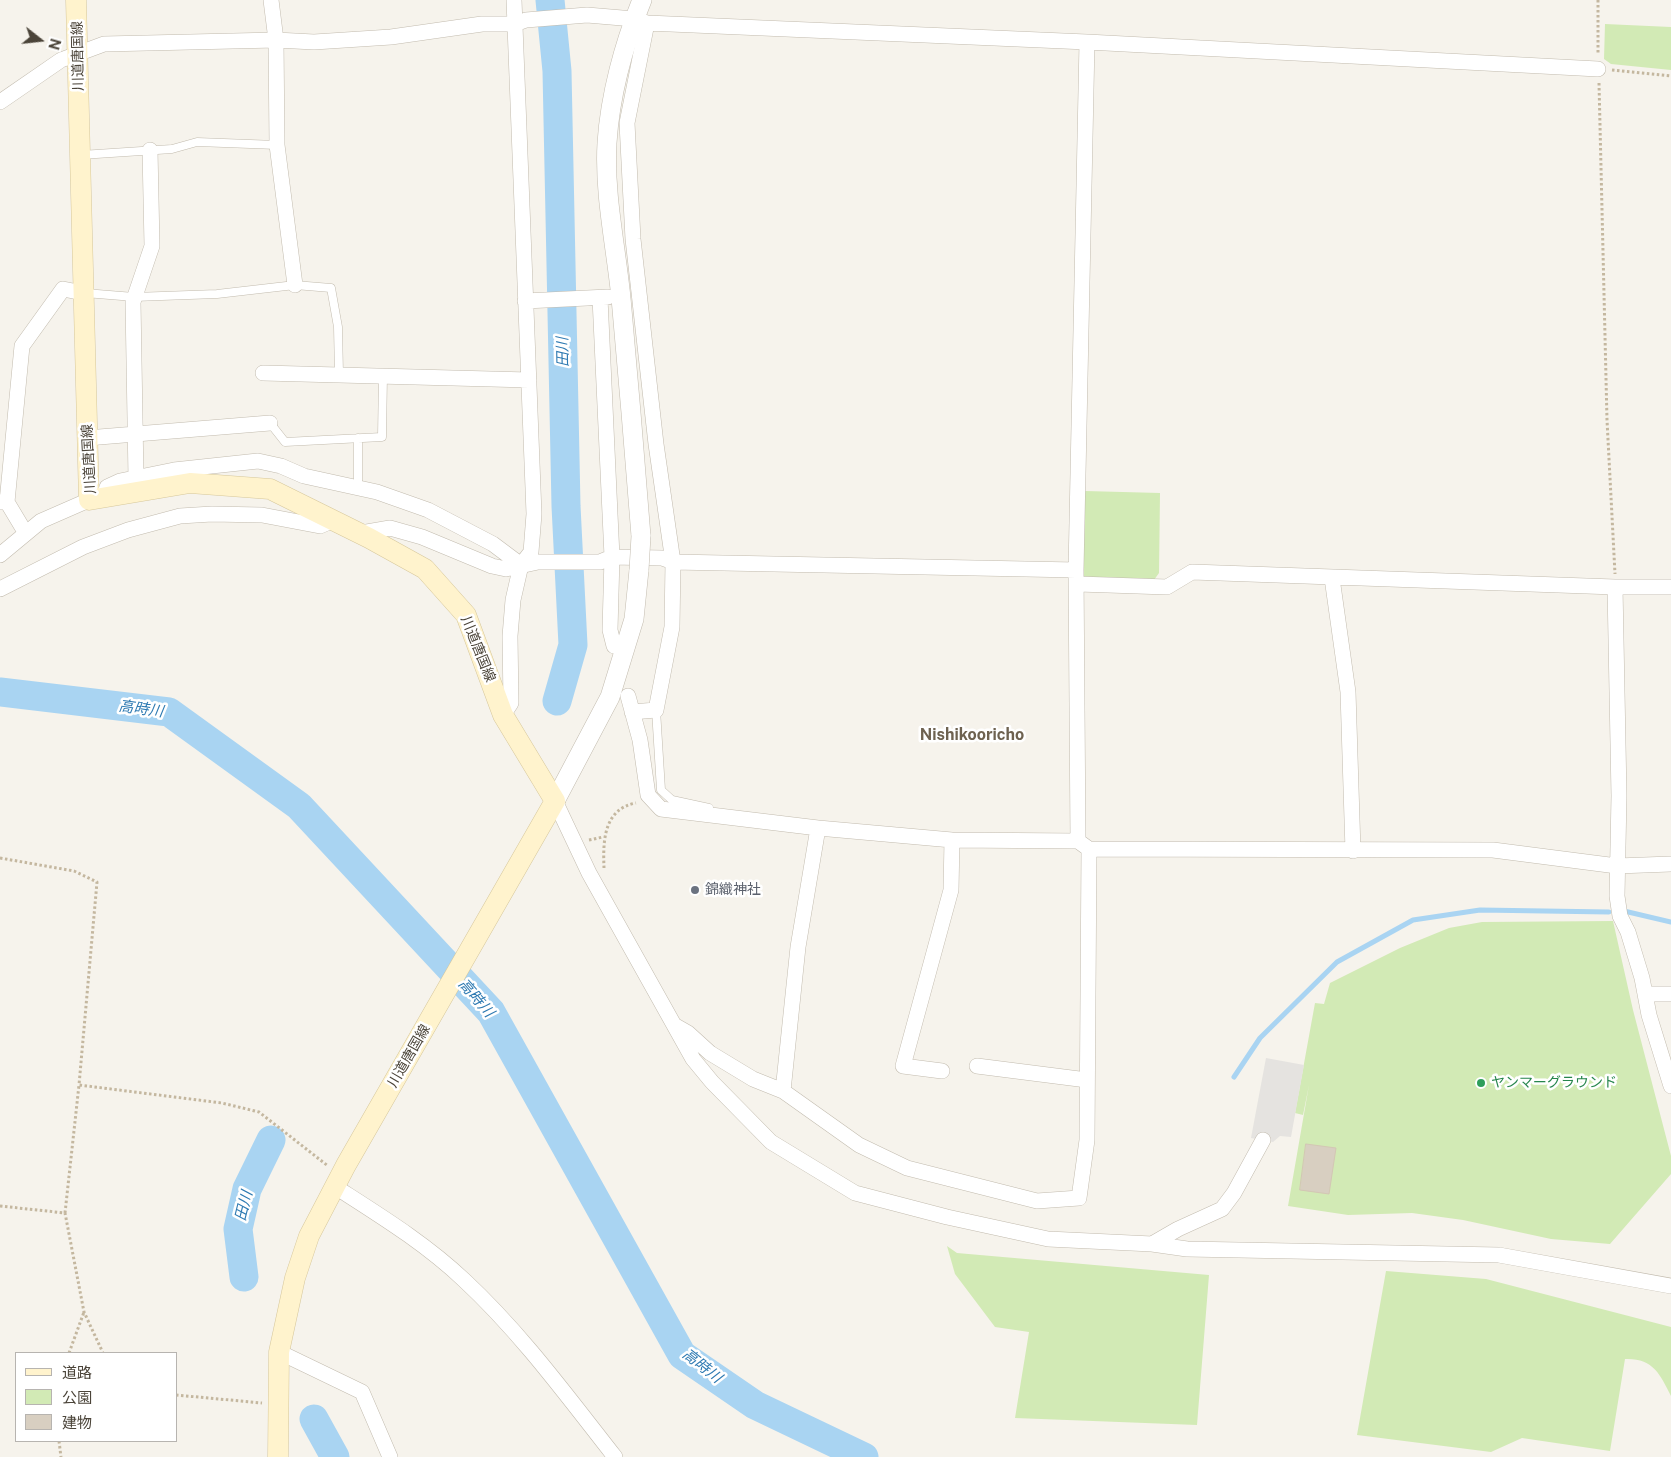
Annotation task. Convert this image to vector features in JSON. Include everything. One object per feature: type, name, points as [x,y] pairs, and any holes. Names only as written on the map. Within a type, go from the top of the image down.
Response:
[{"type":"main road","name":"川道唐国線","points":[[76,0],[87,438],[97,499],[190,483],[238,485],[270,489],[425,568],[466,615],[503,715],[550,809],[340,1176],[309,1236],[295,1278],[280,1352],[278,1457]]},
{"type":"street","points":[[271,0],[276,40],[277,145],[295,285]]},
{"type":"street","points":[[503,715],[511,703],[510,636],[513,600],[521,565],[531,552],[534,514],[530,301],[521,22],[514,0]]},
{"type":"street","points":[[632,712],[656,710],[672,627],[673,562],[656,444],[633,239],[628,123],[642,0]]},
{"type":"street","points":[[0,102],[62,60],[104,44],[276,40],[314,42],[391,37],[482,24],[587,15],[641,21],[1598,69]]},
{"type":"street","points":[[641,21],[614,98],[607,144],[609,197],[621,295],[641,536],[634,619],[613,690],[594,730],[550,809],[589,873],[693,1059],[712,1082],[771,1142],[855,1194],[948,1217],[1048,1239],[1152,1244],[1187,1249],[1499,1255],[1671,1286]]},
{"type":"street","points":[[674,1025],[688,1033],[710,1053],[746,1075],[783,1091],[859,1145],[907,1168],[1037,1202],[1079,1198],[1087,1140],[1077,577],[1087,42]]},
{"type":"street","points":[[136,478],[137,434],[133,302],[152,246],[150,150]]},
{"type":"street","points":[[24,532],[4,502],[22,346],[63,289],[83,292]]},
{"type":"street","points":[[530,301],[598,299],[639,291]]},
{"type":"street","points":[[598,299],[606,559],[610,630],[614,646]]},
{"type":"street","points":[[263,373],[530,380]]},
{"type":"street","points":[[87,438],[270,423]]},
{"type":"street","points":[[0,555],[24,532],[41,521],[97,499],[107,487],[120,481],[174,470],[258,461],[281,466],[304,476],[358,488],[428,510],[493,544],[521,565]]},
{"type":"street","points":[[0,590],[21,577],[82,548],[128,530],[180,516],[212,514],[262,515],[320,526],[334,520]]},
{"type":"street","points":[[361,534],[390,528],[422,537],[492,566],[506,569],[538,562],[662,558],[673,562],[1077,577],[1167,588],[1192,572],[1615,587],[1671,587]]},
{"type":"street","points":[[1332,578],[1348,692],[1353,851]]},
{"type":"street","points":[[1615,587],[1619,796],[1617,896],[1620,916],[1634,950],[1649,1015],[1671,1086]]},
{"type":"street","points":[[628,696],[640,740],[648,795],[661,809],[818,828],[952,840],[1353,851],[1493,850],[1617,866],[1671,864]]},
{"type":"street","points":[[783,1091],[798,947],[818,828]]},
{"type":"street","points":[[942,1071],[903,1066],[951,890],[952,840]]},
{"type":"street","points":[[1645,994],[1671,994]]},
{"type":"street","points":[[977,1066],[1087,1080]]},
{"type":"street","points":[[1152,1244],[1178,1229],[1222,1209],[1234,1193],[1263,1140]]},
{"type":"street","points":[[340,1176],[464,1280],[543,1365],[615,1457]]},
{"type":"street","points":[[280,1352],[362,1392],[390,1457]]},
{"type":"lane","points":[[80,156],[172,149],[197,142],[277,145]]},
{"type":"lane","points":[[83,292],[134,297],[217,294],[295,285],[330,288],[338,327],[339,374]]},
{"type":"lane","points":[[270,423],[285,442],[382,437],[383,375]]},
{"type":"lane","points":[[358,438],[358,488]]},
{"type":"lane","points":[[656,710],[661,790],[672,800],[715,810],[726,817]]},
{"type":"path","points":[[1598,0],[1607,420],[1615,587]]},
{"type":"path","points":[[1598,69],[1671,76]]},
{"type":"path","points":[[604,873],[603,837],[613,816],[630,804],[652,800]]},
{"type":"path","points":[[0,858],[74,871],[97,882],[79,1086],[65,1213],[84,1312],[103,1352]]},
{"type":"path","points":[[79,1086],[222,1103],[259,1112],[340,1176]]},
{"type":"path","points":[[0,1206],[65,1213]]},
{"type":"path","points":[[69,1352],[84,1312]]},
{"type":"path","points":[[178,1395],[278,1404]]},
{"type":"path","points":[[59,1442],[61,1457]]},
{"type":"green space","points":[[1605,24],[1671,27],[1671,70],[1611,64],[1604,59]]},
{"type":"green space","points":[[1085,491],[1160,493],[1159,573],[1154,580],[1089,581],[1082,576]]},
{"type":"green space","name":"ヤンマーグラウンド","points":[[1613,921],[1633,1010],[1671,1156],[1671,1174],[1610,1244],[1551,1239],[1463,1220],[1412,1213],[1348,1215],[1288,1206],[1309,1085],[1303,1115],[1295,1113],[1315,1003],[1324,1004],[1330,983],[1400,948],[1449,928],[1482,922]]},
{"type":"green space","points":[[947,1246],[957,1253],[1209,1275],[1197,1425],[1015,1418],[1029,1332],[995,1327],[955,1274]]},
{"type":"green space","points":[[1386,1271],[1486,1279],[1671,1327],[1671,1396],[1659,1374],[1649,1364],[1635,1359],[1625,1359],[1610,1451],[1522,1438],[1491,1452],[1357,1435]]},
{"type":"shaded area","points":[[1266,1058],[1304,1065],[1291,1137],[1280,1136],[1273,1142],[1251,1138]]},
{"type":"building","points":[[1306,1144],[1336,1148],[1329,1194],[1300,1190]]},
{"type":"waterway","name":"田川","points":[[550,0],[557,71],[566,506],[573,645],[557,701]]},
{"type":"waterway","name":"高時川","points":[[0,692],[169,712],[299,806],[491,1012],[682,1355],[755,1405],[864,1457]]},
{"type":"waterway","points":[[1234,1077],[1260,1038],[1337,962],[1413,920],[1480,910],[1609,912]]},
{"type":"waterway","points":[[1624,911],[1671,922]]},
{"type":"waterway","name":"田川","points":[[244,1277],[238,1229],[247,1189],[271,1140]]},
{"type":"waterway","name":"田川","points":[[314,1419],[335,1457]]},
{"type":"place","name":"錦織神社","points":[[695,890]]},
{"type":"place","name":"ヤンマーグラウンド","points":[[1481,1083]]},
{"type":"district","name":"Nishikooricho","points":[[972,735]]}]
